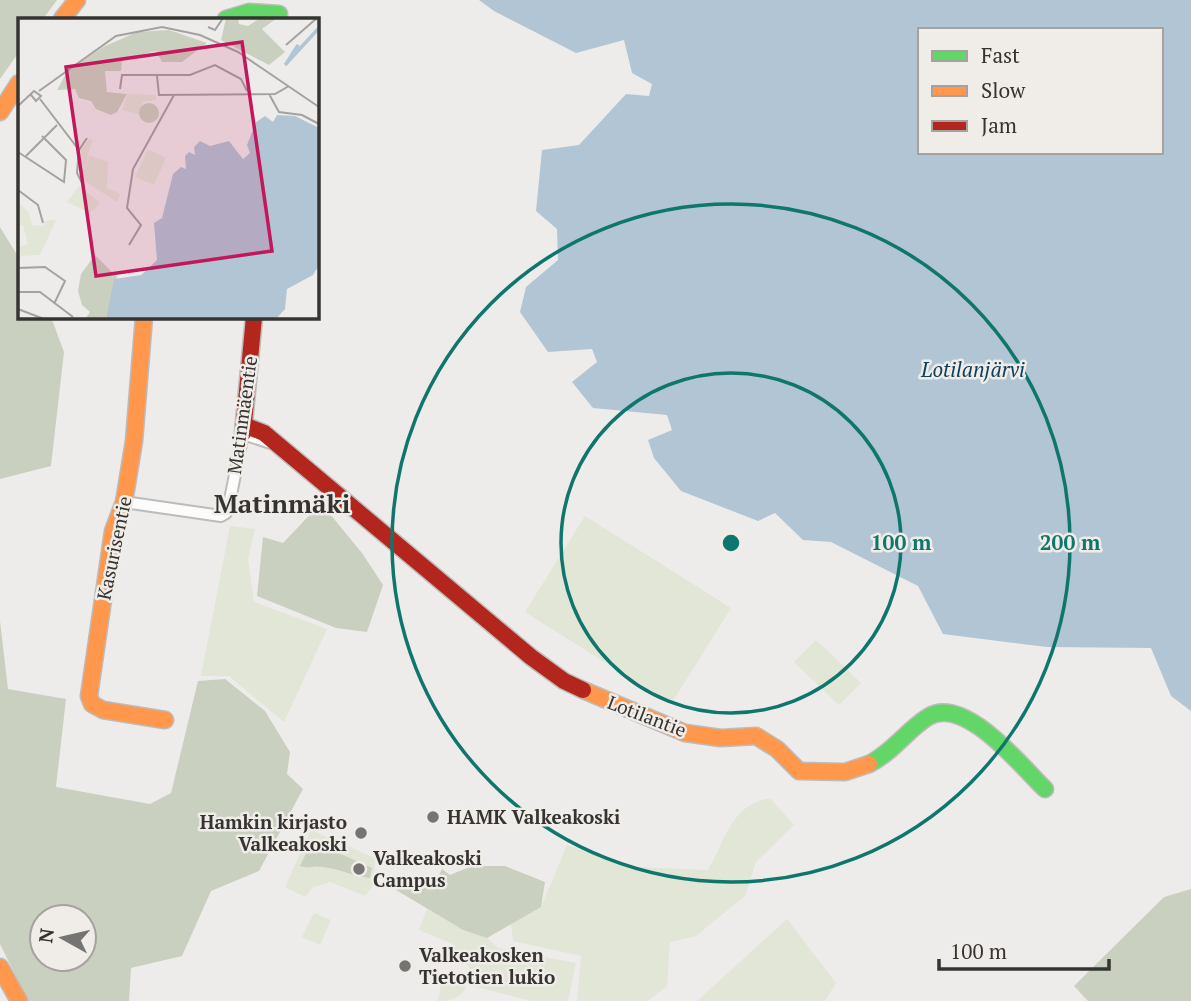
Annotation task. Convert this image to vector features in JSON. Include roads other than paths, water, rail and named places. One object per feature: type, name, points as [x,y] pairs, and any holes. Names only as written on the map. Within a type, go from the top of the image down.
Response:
[{"type":"street","points":[[63,18],[77,0]]},
{"type":"street","points":[[229,18],[248,12],[280,11]]},
{"type":"street","points":[[0,112],[18,85]]},
{"type":"street","name":"Kasurisentie","points":[[144,318],[134,441],[124,502],[113,531],[89,696],[92,704],[103,710],[165,720]]},
{"type":"street","name":"Matinmäentie","points":[[124,502],[221,516],[226,513],[244,429],[254,318]]},
{"type":"street","name":"Lotilantie","points":[[244,429],[255,427],[531,657],[564,681],[624,710],[685,733],[721,738],[756,736],[777,749],[799,771],[837,774],[871,764],[906,739],[925,717],[941,710],[978,726],[1045,789]]},
{"type":"street","points":[[0,967],[19,1001]]},
{"type":"water","name":"Lotilanjärvi","points":[[479,0],[1191,0],[1191,711],[1171,696],[1151,648],[1047,647],[943,634],[918,586],[831,542],[803,540],[775,513],[758,521],[681,491],[654,458],[648,440],[672,430],[667,415],[593,408],[572,382],[597,362],[592,349],[548,352],[520,312],[526,287],[558,260],[557,229],[536,211],[542,150],[579,145],[626,94],[649,96],[652,84],[632,73],[624,40],[576,53],[494,11]]},
{"type":"place","name":"HAMK Valkeakoski","points":[[433,817]]},
{"type":"place","name":"Hamkin kirjasto Valkeakoski","points":[[361,833]]},
{"type":"place","name":"Valkeakoski Campus","points":[[359,869]]},
{"type":"place","name":"Valkeakosken Tietotien lukio","points":[[405,966]]},
{"type":"district","name":"Matinmäki","points":[[282,504]]}]
